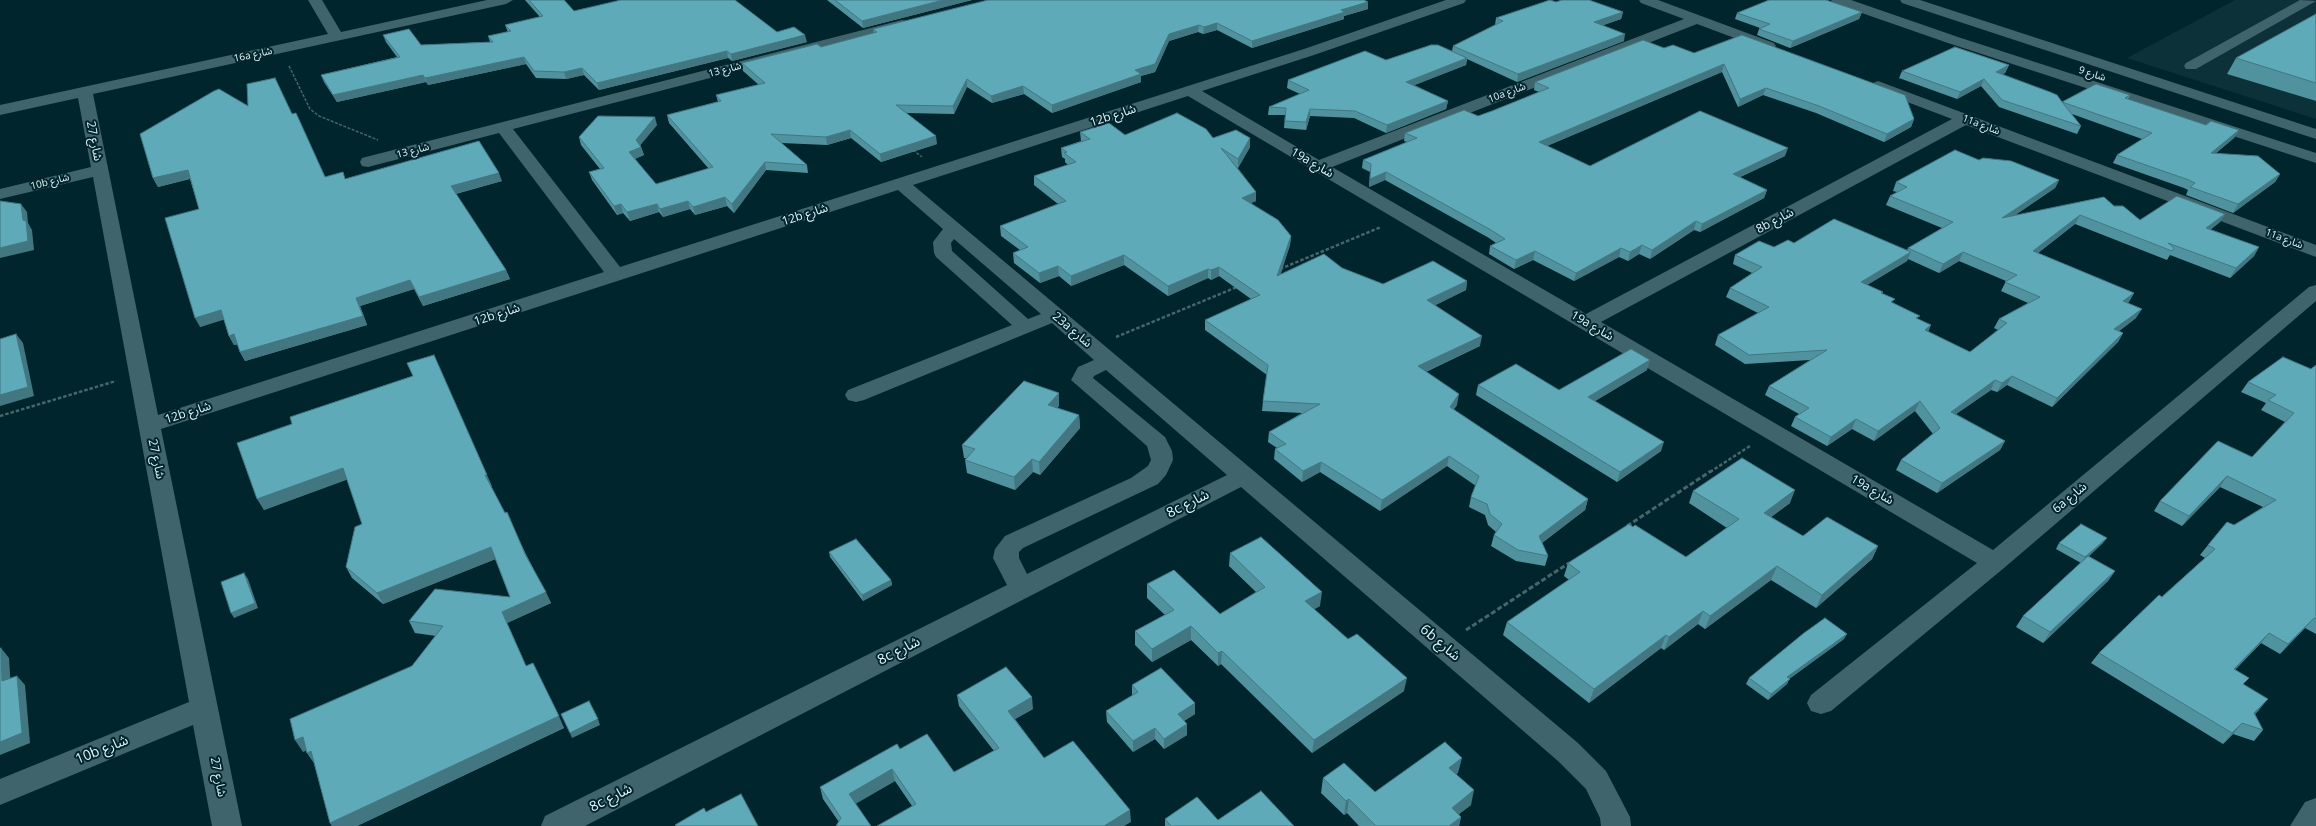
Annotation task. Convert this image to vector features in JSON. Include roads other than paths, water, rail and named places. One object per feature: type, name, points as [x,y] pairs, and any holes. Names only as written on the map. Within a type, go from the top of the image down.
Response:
[{"type":"street","points":[[315,0],[337,37]]},
{"type":"street","name":"16a شارع","points":[[0,110],[506,0]]},
{"type":"street","name":"12b شارع","points":[[150,425],[1190,91],[1459,0]]},
{"type":"street","points":[[1646,0],[1786,52]]},
{"type":"street","points":[[1838,0],[1953,40],[2316,158]]},
{"type":"street","name":"شارع 9","points":[[1868,0],[2316,148]]},
{"type":"street","name":"شارع 9","points":[[1907,0],[2316,134]]},
{"type":"street","points":[[2191,66],[2310,0]]},
{"type":"street","points":[[2296,8],[2316,13]]},
{"type":"street","name":"10a شارع","points":[[1318,166],[1697,19]]},
{"type":"street","name":"شارع 13","points":[[368,162],[917,20]]},
{"type":"street","name":"11a شارع","points":[[1861,80],[2316,251]]},
{"type":"street","name":"19a شارع","points":[[1190,91],[1995,562]]},
{"type":"street","name":"شارع 27","points":[[85,92],[228,826]]},
{"type":"street","name":"8b شارع","points":[[1586,322],[1965,119]]},
{"type":"street","points":[[503,127],[617,276]]},
{"type":"street","name":"10b شارع","points":[[0,194],[100,170]]},
{"type":"street","name":"23a شارع","points":[[901,184],[1243,476]]},
{"type":"street","points":[[954,228],[942,242],[943,253],[1026,327]]},
{"type":"street","name":"6a شارع","points":[[1821,703],[1995,562],[2316,291]]},
{"type":"street","points":[[856,396],[1055,315]]},
{"type":"street","points":[[1022,588],[1006,558],[1007,549],[1014,542],[1150,478],[1158,470],[1162,460],[1161,451],[1157,442],[1082,380],[1085,372],[1110,361]]},
{"type":"street","name":"8c شارع","points":[[556,826],[1243,476]]},
{"type":"street","name":"6b شارع","points":[[1243,476],[1568,752],[1596,780],[1615,817],[1616,826]]},
{"type":"street","name":"10b شارع","points":[[0,792],[204,708]]},
{"type":"street","points":[[2305,826],[2316,811]]}]
